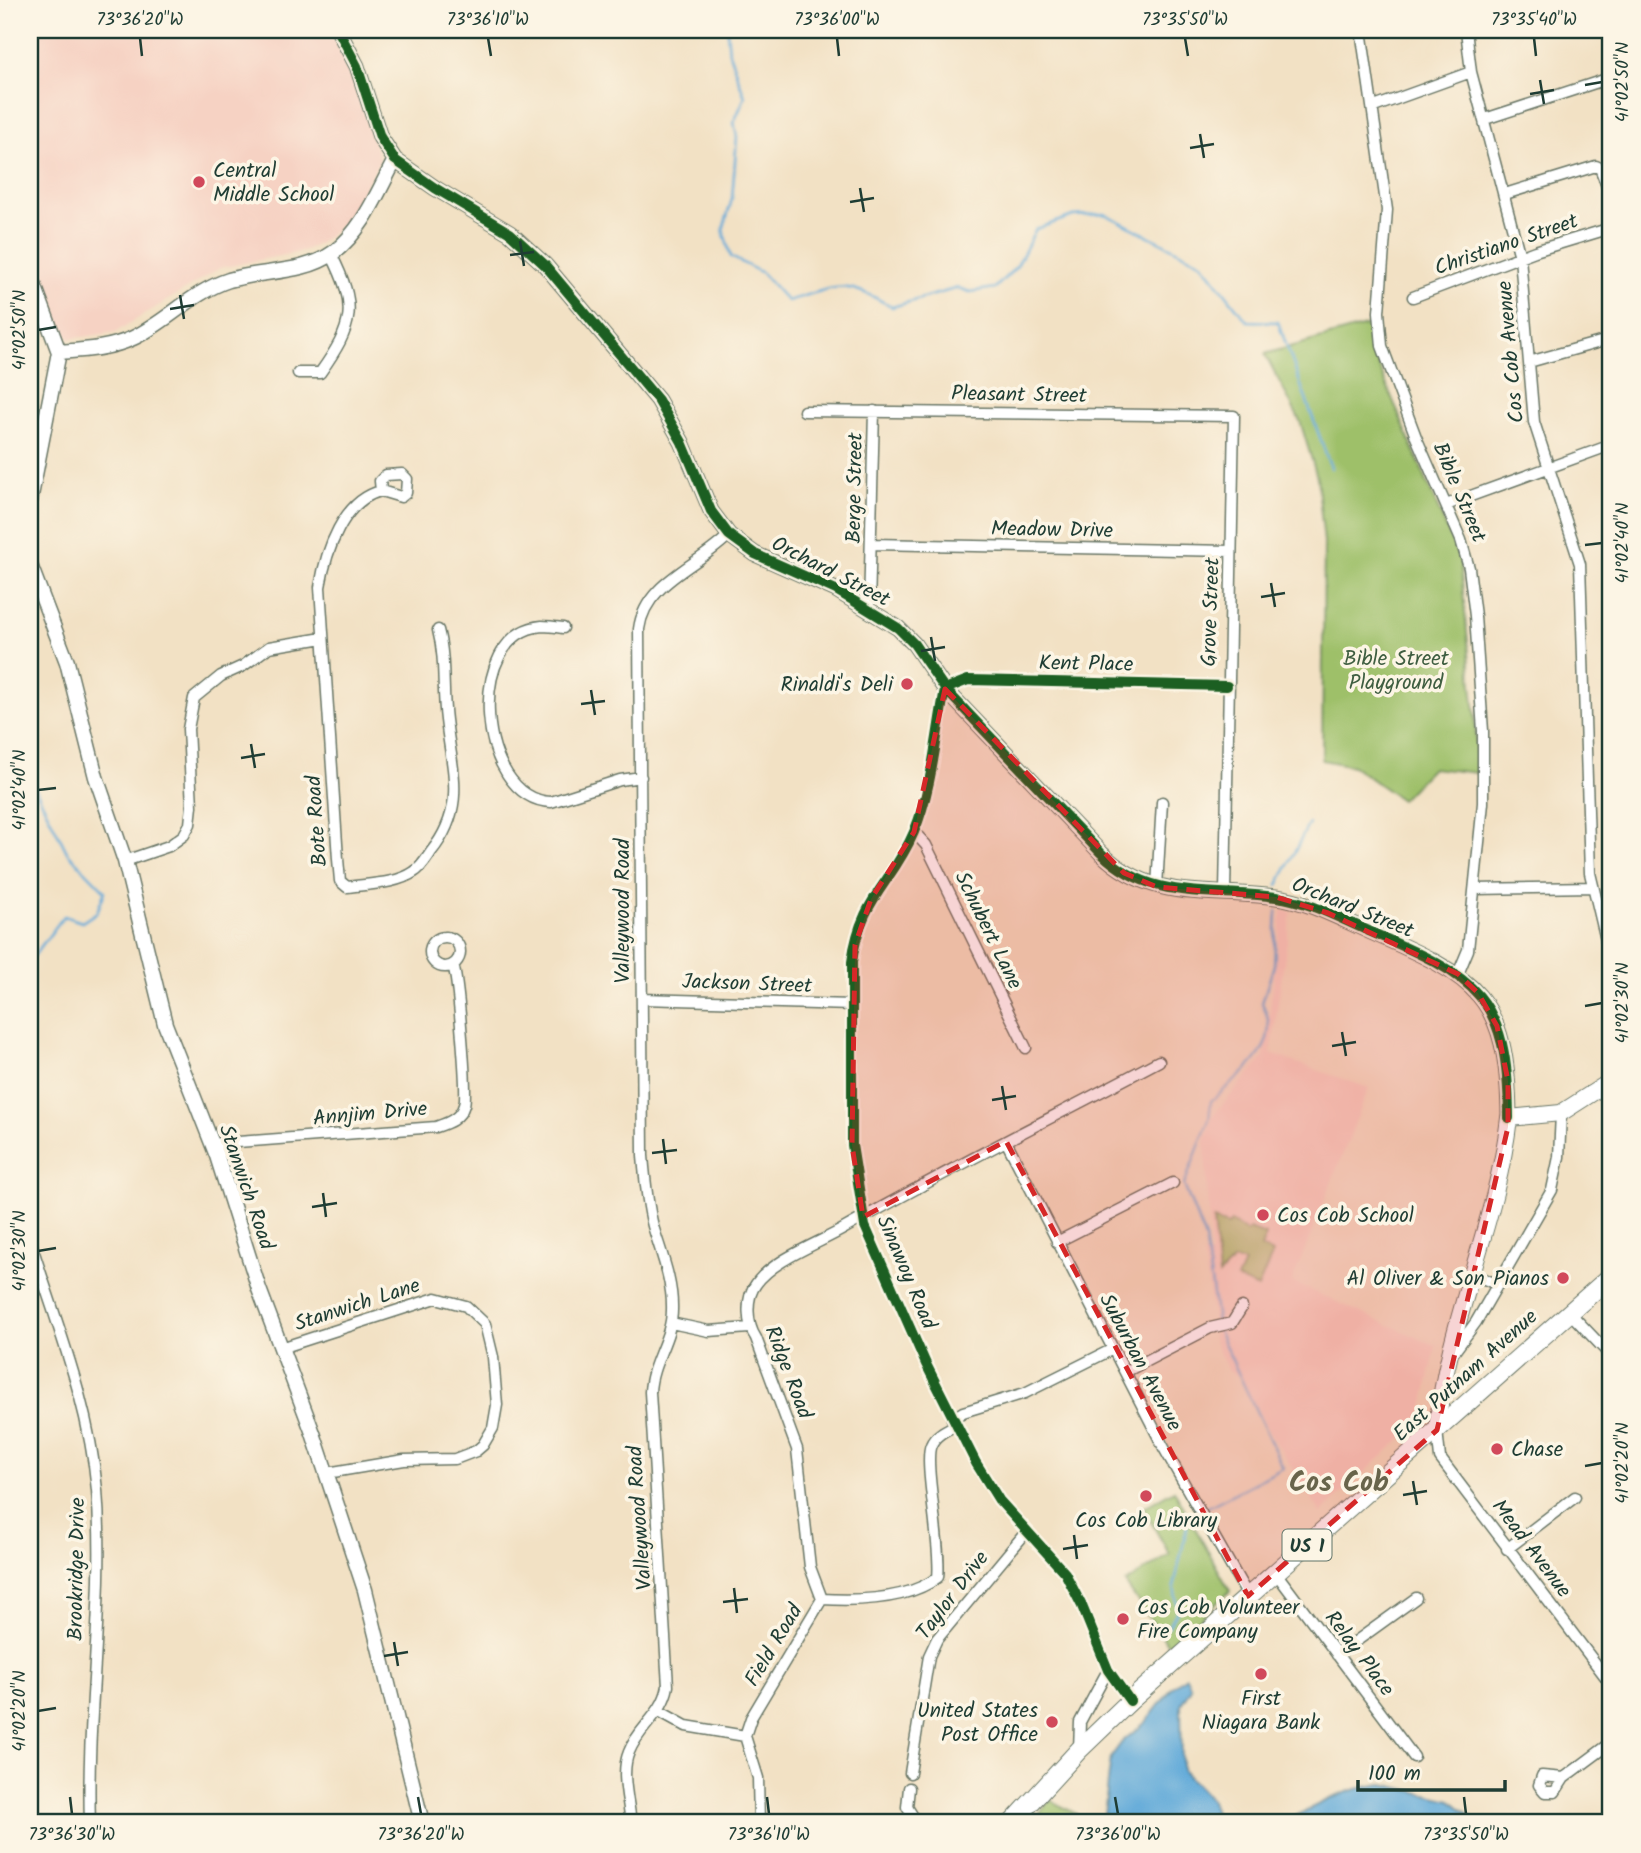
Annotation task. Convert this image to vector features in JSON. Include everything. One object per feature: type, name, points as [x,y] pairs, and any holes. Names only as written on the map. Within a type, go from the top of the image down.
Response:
[{"type":"main road","points":[[1509,1118],[1561,1113],[1611,1081]]},
{"type":"main road","name":"Orchard Street","points":[[1437,1430],[1452,1355],[1509,1118]]},
{"type":"main road","name":"East Putnam Avenue","points":[[1013,1823],[1079,1750],[1130,1701],[1611,1276]]},
{"type":"street","name":"Orchard Street","points":[[338,30],[357,66],[376,128],[395,160],[435,188],[510,233],[545,265],[658,400],[682,442],[707,503],[729,536],[755,554],[816,580],[869,609],[907,636],[945,690],[1108,860],[1132,878],[1157,887],[1276,897],[1307,905],[1458,974],[1478,993],[1497,1026],[1506,1071],[1509,1118]]},
{"type":"street","name":"Bible Street","points":[[1361,30],[1374,107],[1387,222],[1379,312],[1380,336],[1392,376],[1467,559],[1477,647],[1483,773],[1468,950],[1458,974]]},
{"type":"street","name":"Cos Cob Avenue","points":[[1466,30],[1471,72],[1520,257],[1534,422],[1580,564],[1587,817],[1593,887],[1611,961]]},
{"type":"street","points":[[1485,119],[1611,79],[1611,65]]},
{"type":"street","points":[[1374,107],[1471,72]]},
{"type":"street","points":[[59,352],[95,349],[119,343],[146,331],[214,286],[244,276],[297,268],[331,254],[365,219],[395,160]]},
{"type":"street","points":[[1505,194],[1596,166],[1600,168],[1611,196]]},
{"type":"street","name":"Christiano Street","points":[[1413,297],[1520,257],[1611,228]]},
{"type":"street","points":[[298,373],[320,373],[348,328],[350,298],[331,254]]},
{"type":"street","points":[[30,274],[59,352],[30,501]]},
{"type":"street","points":[[1529,362],[1611,339]]},
{"type":"street","name":"Pleasant Street","points":[[804,411],[1234,416]]},
{"type":"street","name":"Berge Street","points":[[869,609],[873,544],[874,411]]},
{"type":"street","name":"Grove Street","points":[[1225,893],[1234,416]]},
{"type":"street","points":[[1446,505],[1611,445]]},
{"type":"street","name":"Bote Road","points":[[381,491],[357,500],[326,556],[320,587],[339,870],[340,881],[347,887],[394,880],[415,872],[434,849],[453,812],[455,779],[446,722],[443,647],[438,630]]},
{"type":"street","name":"Valleywood Road","points":[[631,1823],[625,1763],[635,1740],[659,1712],[667,1694],[668,1674],[650,1392],[653,1371],[671,1323],[669,1283],[645,1185],[640,618],[655,593],[729,536]]},
{"type":"street","name":"Meadow Drive","points":[[873,544],[1231,551]]},
{"type":"street","name":"Stanwich Road","points":[[30,565],[67,662],[96,777],[125,861],[162,1017],[212,1144],[281,1348],[327,1473],[377,1628],[394,1717],[422,1823]]},
{"type":"street","points":[[30,611],[46,606]]},
{"type":"street","points":[[563,628],[540,626],[520,635],[504,652],[493,672],[488,688],[488,711],[496,749],[506,772],[522,792],[540,802],[551,802],[620,780],[641,777]]},
{"type":"street","points":[[125,861],[169,846],[184,835],[190,824],[192,806],[188,729],[194,698],[221,676],[243,666],[270,647],[323,638]]},
{"type":"street","name":"Kent Place","points":[[945,690],[968,680],[1227,686]]},
{"type":"street","name":"Sinawoy Road","points":[[945,690],[914,832],[862,919],[852,962],[852,1144],[863,1217],[876,1253],[954,1422],[993,1492],[1071,1583],[1108,1670],[1130,1701]]},
{"type":"street","points":[[1157,887],[1162,803]]},
{"type":"street","name":"Schubert Lane","points":[[914,832],[926,845],[1026,1048]]},
{"type":"street","points":[[1475,889],[1593,887]]},
{"type":"street","name":"Annjim Drive","points":[[212,1144],[436,1127],[453,1122],[465,1105],[458,985],[453,965]]},
{"type":"street","name":"Jackson Street","points":[[642,999],[852,1005]]},
{"type":"street","name":"Ridge Road","points":[[822,1599],[810,1567],[797,1449],[756,1338],[749,1328],[751,1292],[762,1276],[863,1217],[1159,1061]]},
{"type":"street","points":[[1452,1355],[1498,1285],[1552,1190],[1559,1157],[1561,1113]]},
{"type":"street","name":"Suburban Avenue","points":[[1006,1141],[1112,1349],[1200,1514],[1248,1596]]},
{"type":"street","points":[[1057,1242],[1173,1182]]},
{"type":"street","name":"Brookridge Drive","points":[[30,1240],[82,1397],[97,1489],[99,1546],[89,1745],[90,1823]]},
{"type":"street","points":[[1473,1274],[1498,1285]]},
{"type":"street","name":"Stanwich Lane","points":[[281,1348],[436,1298],[466,1307],[485,1324],[494,1357],[497,1405],[493,1429],[483,1445],[476,1451],[455,1459],[404,1460],[327,1473]]},
{"type":"street","points":[[1125,1372],[1215,1326],[1232,1322],[1242,1307]]},
{"type":"street","points":[[1570,1313],[1611,1356]]},
{"type":"street","points":[[671,1323],[709,1331],[749,1328]]},
{"type":"street","points":[[954,1422],[963,1412],[1025,1394],[1112,1349]]},
{"type":"street","name":"Field Road","points":[[745,1736],[751,1718],[822,1599],[888,1595],[923,1588],[938,1577],[937,1521],[928,1456],[938,1436],[954,1422]]},
{"type":"street","name":"Mead Avenue","points":[[1437,1430],[1440,1458],[1507,1549],[1607,1668],[1611,1684]]},
{"type":"street","points":[[1507,1549],[1575,1497]]},
{"type":"street","name":"Taylor Drive","points":[[910,1773],[929,1656],[937,1639],[1027,1531]]},
{"type":"street","name":"Relay Place","points":[[1276,1573],[1414,1757]]},
{"type":"street","points":[[1338,1655],[1416,1598]]},
{"type":"street","points":[[1079,1750],[1080,1722],[1108,1670]]},
{"type":"street","points":[[659,1712],[686,1726],[745,1736],[758,1778],[759,1823]]},
{"type":"street","points":[[1564,1777],[1611,1743]]},
{"type":"street","points":[[909,1788],[907,1807],[917,1823]]},
{"type":"highlighted area","points":[[945,689],[1124,873],[1157,887],[1276,897],[1328,913],[1458,974],[1478,993],[1497,1026],[1508,1081],[1508,1127],[1437,1430],[1248,1596],[1235,1577],[1006,1141],[863,1217],[852,1145],[855,945],[871,899],[914,832]]},
{"type":"shaded area","name":"Central Middle School","points":[[30,30],[328,30],[347,62],[380,160],[347,221],[319,244],[300,252],[220,268],[116,332],[70,339],[64,335],[30,253]]},
{"type":"shaded area","name":"Cos Cob School","points":[[1282,910],[1291,912],[1271,1054],[1369,1088],[1292,1282],[1436,1346],[1420,1421],[1321,1513],[1269,1432],[1242,1378],[1228,1370],[1213,1340],[1213,1319],[1204,1254],[1211,1255],[1205,1142],[1213,1116],[1264,1057]]},
{"type":"green space","name":"Bible Street Playground","points":[[1369,325],[1377,362],[1460,561],[1475,715],[1477,773],[1432,768],[1401,800],[1353,766],[1322,760],[1324,542],[1317,477],[1300,421],[1265,354]]},
{"type":"green space","points":[[1213,1220],[1228,1225],[1231,1222],[1247,1232],[1249,1229],[1266,1235],[1261,1248],[1273,1253],[1258,1288],[1237,1279],[1244,1263],[1234,1260],[1219,1275]]},
{"type":"green space","points":[[1174,1490],[1230,1591],[1169,1646],[1125,1583],[1170,1555],[1143,1508]]},
{"type":"green space","points":[[1050,1800],[1093,1823],[1038,1823],[1040,1813]]},
{"type":"water","points":[[1186,1677],[1191,1688],[1181,1704],[1182,1770],[1211,1801],[1218,1823],[1106,1823],[1104,1815],[1111,1757],[1122,1742],[1146,1722],[1173,1687]]},
{"type":"water","points":[[1383,1784],[1451,1800],[1479,1823],[1284,1823],[1344,1793]]},
{"type":"waterway","points":[[727,30],[729,53],[745,97],[734,122],[737,137],[732,199],[723,230],[731,257],[762,273],[787,301],[841,287],[862,292],[892,307],[958,288],[970,292],[995,288],[1017,266],[1036,229],[1073,216],[1105,214],[1202,263],[1247,321],[1278,322],[1331,468]]},
{"type":"waterway","points":[[30,778],[67,852],[105,891],[97,912],[82,922],[64,916],[30,961]]},
{"type":"waterway","points":[[1278,885],[1309,823]]},
{"type":"waterway","points":[[1217,1321],[1205,1239],[1184,1185],[1209,1120],[1211,1101],[1246,1070],[1264,1046],[1268,1019],[1262,1003],[1274,965],[1277,911]]},
{"type":"waterway","points":[[1202,1510],[1283,1468],[1217,1328]]},
{"type":"waterway","points":[[1168,1627],[1178,1610],[1174,1587],[1189,1517],[1197,1513]]},
{"type":"cycle path","points":[[338,30],[357,66],[380,137],[395,160],[435,188],[510,233],[545,265],[658,400],[682,442],[711,511],[729,535],[755,554],[836,590],[898,628],[914,644],[945,689],[1101,853],[1120,869],[1162,887],[1276,897],[1301,902],[1407,948],[1461,979],[1479,996],[1493,1017],[1502,1044],[1509,1118]]},
{"type":"cycle path","points":[[1130,1701],[1108,1670],[1082,1606],[1065,1573],[999,1500],[976,1463],[926,1364],[865,1226],[852,1145],[852,962],[856,940],[869,906],[905,850],[920,815],[945,689],[968,680],[1227,686]]},
{"type":"place","name":"Central Middle School","points":[[199,182]]},
{"type":"place","name":"Rinaldi's Deli","points":[[907,684]]},
{"type":"place","name":"Cos Cob School","points":[[1263,1215]]},
{"type":"place","name":"Al Oliver & Son Pianos","points":[[1563,1278]]},
{"type":"place","name":"Chase","points":[[1497,1449]]},
{"type":"place","name":"Cos Cob Library","points":[[1146,1496]]},
{"type":"place","name":"Cos Cob Volunteer Fire Company","points":[[1123,1619]]},
{"type":"place","name":"First Niagara Bank","points":[[1261,1674]]},
{"type":"place","name":"United States Post Office","points":[[1052,1722]]},
{"type":"district","name":"Cos Cob","points":[[1339,1481]]}]
